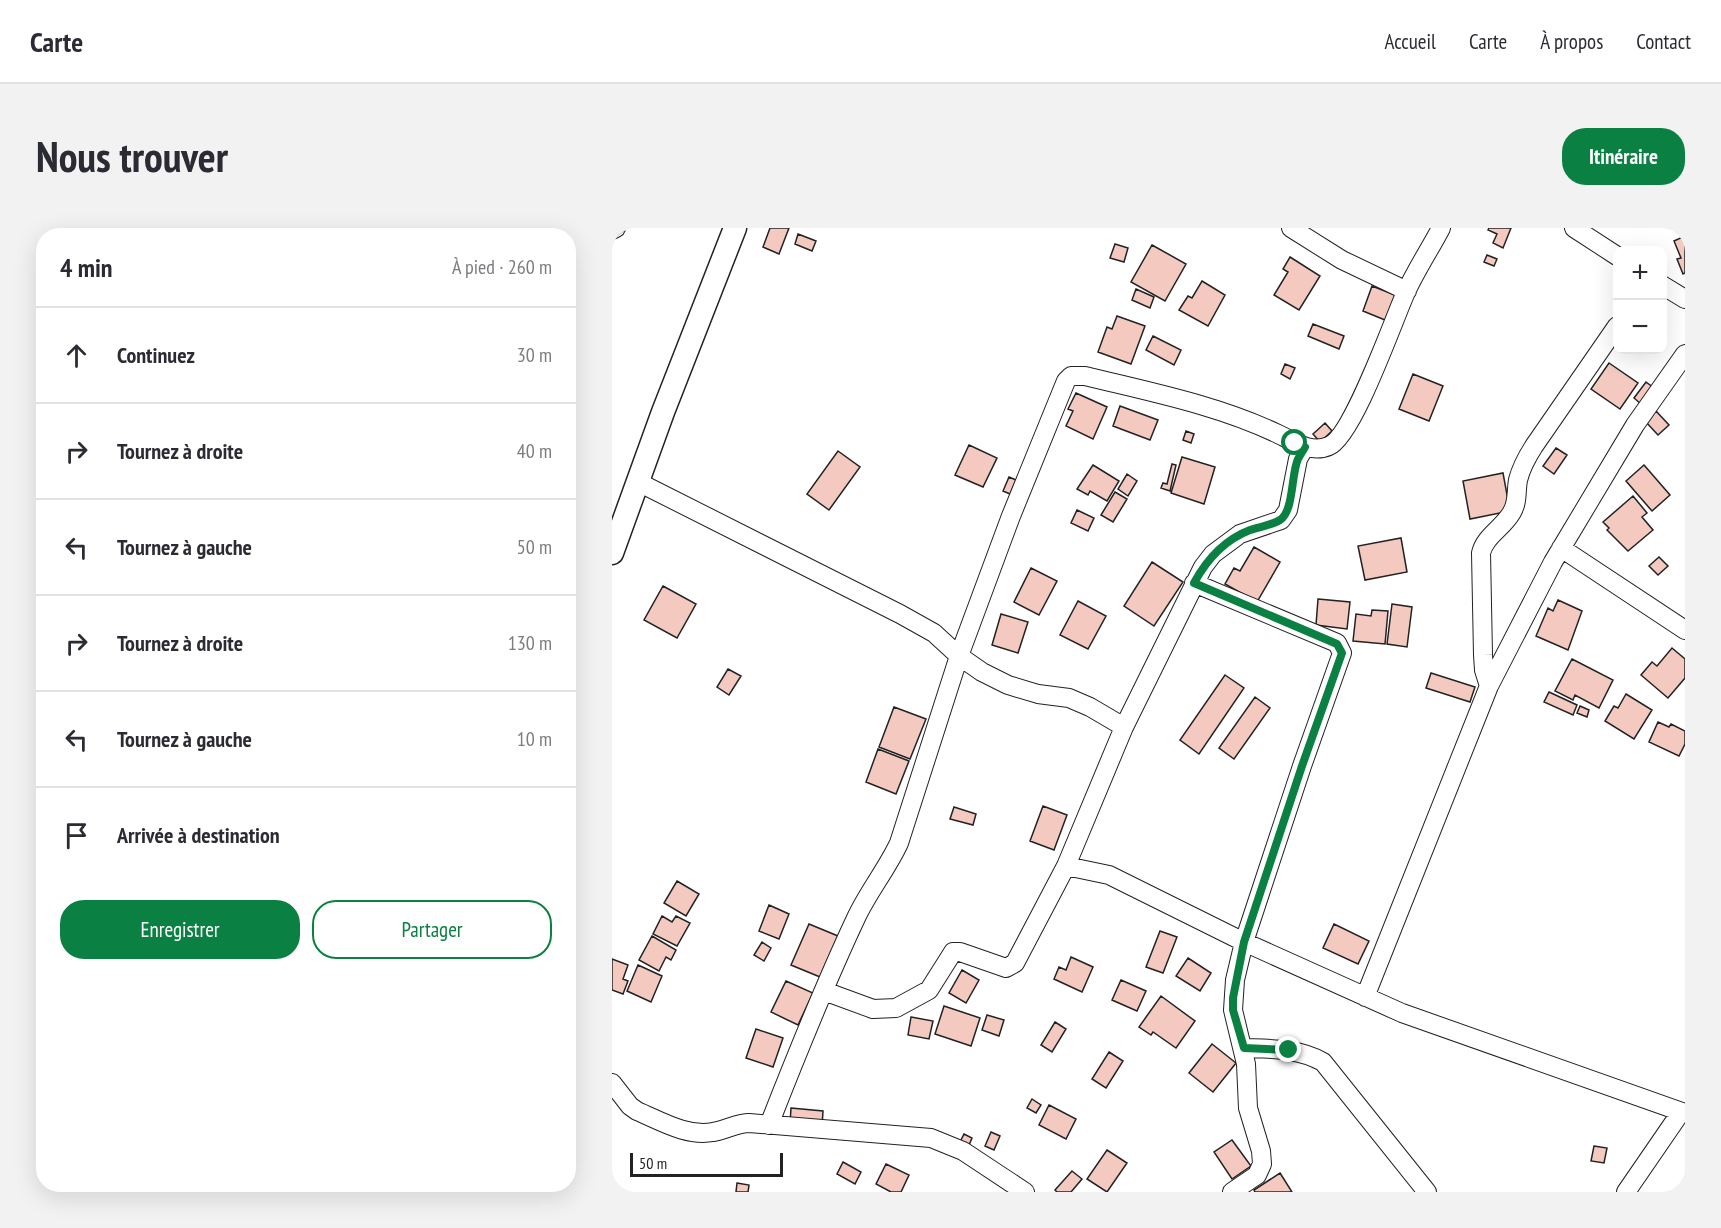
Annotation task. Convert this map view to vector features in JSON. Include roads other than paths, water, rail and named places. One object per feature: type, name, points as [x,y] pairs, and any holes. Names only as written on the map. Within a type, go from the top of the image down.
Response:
[{"type":"street","points":[[613,549],[735,228]]},
{"type":"street","points":[[1291,228],[1342,260],[1407,291]]},
{"type":"street","points":[[769,1125],[857,917],[866,898],[890,863],[899,843],[959,656],[1062,388],[1071,376],[1085,376],[1198,404],[1277,433],[1305,447],[1321,449],[1331,446],[1351,422],[1407,291],[1441,228]]},
{"type":"street","points":[[1574,228],[1613,253]]},
{"type":"street","points":[[1667,288],[1685,299]]},
{"type":"street","points":[[1489,686],[1484,670],[1483,655],[1481,553],[1483,545],[1513,511],[1518,480],[1533,446],[1613,332]]},
{"type":"street","points":[[1365,997],[1489,686],[1561,548],[1635,425],[1685,354]]},
{"type":"street","points":[[824,992],[873,1009],[890,1009],[929,990],[952,952],[960,952],[1006,969],[1015,963],[1066,866],[1124,727],[1194,583],[1203,567],[1223,545],[1240,534],[1281,520],[1288,510],[1298,459],[1305,447]]},
{"type":"street","points":[[638,482],[900,614],[934,633],[959,656],[982,672],[1008,685],[1038,694],[1069,698],[1090,707],[1124,727]]},
{"type":"street","points":[[1561,548],[1685,630]]},
{"type":"street","points":[[1194,583],[1337,644],[1342,653],[1244,942],[1233,998],[1233,1010],[1244,1048],[1248,1108],[1261,1151],[1262,1164],[1257,1175],[1232,1192]]},
{"type":"street","points":[[1066,866],[1109,875],[1244,942],[1365,997],[1487,1044],[1683,1113],[1626,1192]]},
{"type":"street","points":[[1244,1048],[1289,1050],[1308,1054],[1323,1062],[1427,1192]]},
{"type":"street","points":[[612,1083],[630,1106],[637,1111],[689,1132],[713,1132],[742,1123],[866,1131],[931,1138],[963,1151],[1025,1192]]}]
